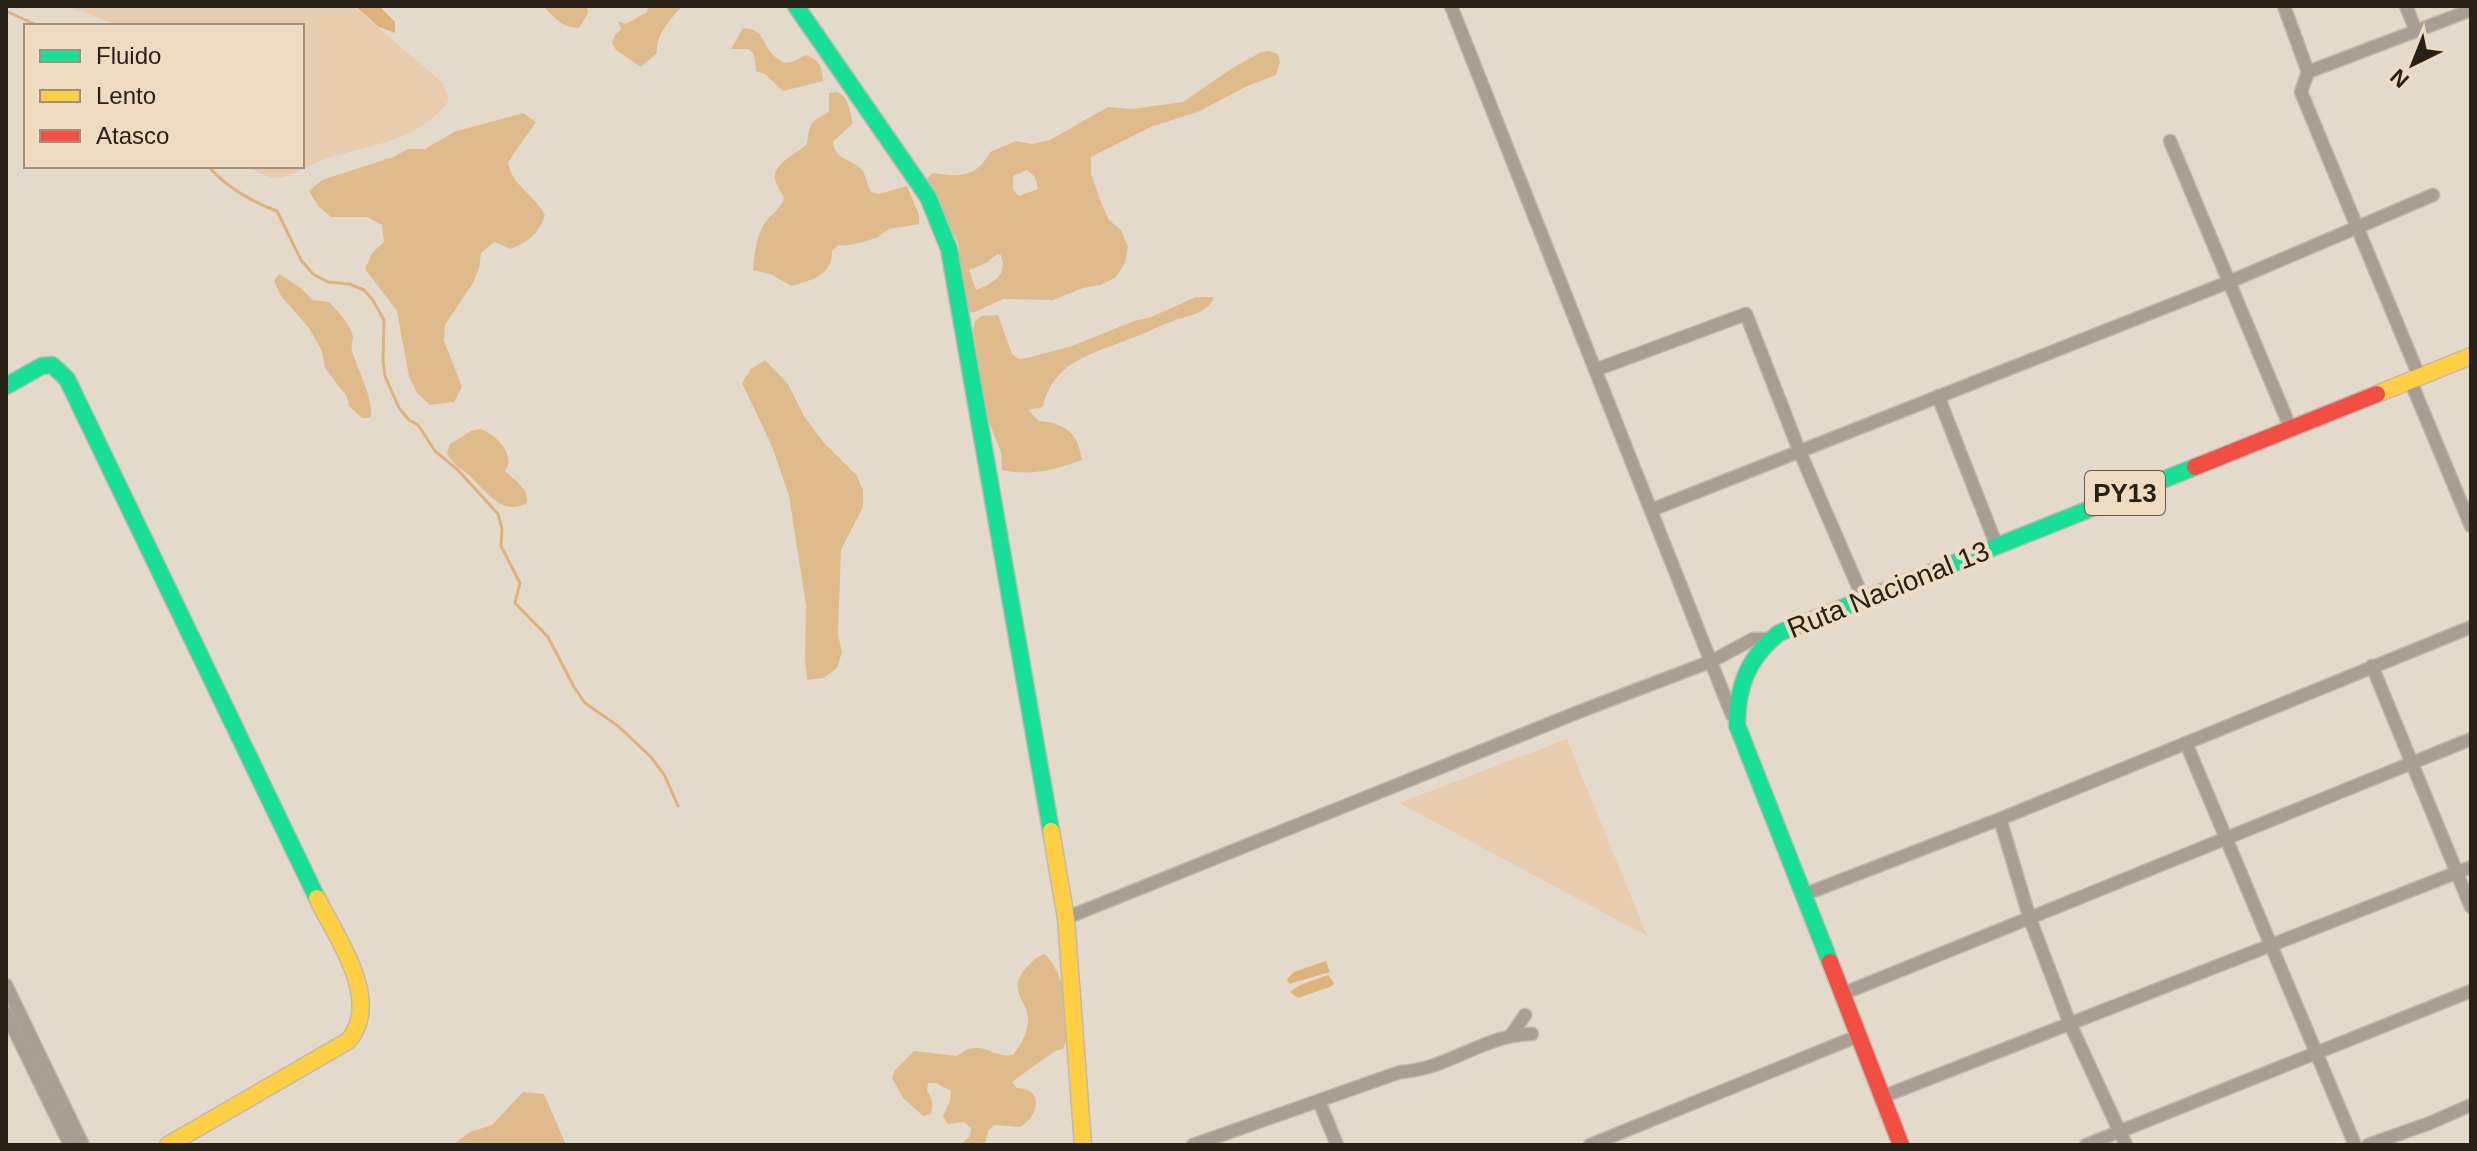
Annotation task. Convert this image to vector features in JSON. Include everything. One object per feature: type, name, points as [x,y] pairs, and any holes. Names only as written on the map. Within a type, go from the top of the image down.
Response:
[{"type":"main road","points":[[796,6],[928,197],[949,249],[1066,918],[1083,1145]]},
{"type":"main road","name":"Ruta Nacional 13","points":[[1901,1145],[1737,725],[1736,702],[1760,646],[1863,598],[2471,356]]},
{"type":"main road","points":[[6,386],[42,366],[52,365],[67,379],[360,987],[363,1011],[360,1028],[348,1041],[168,1145]]},
{"type":"street","points":[[1451,6],[1737,725]]},
{"type":"street","points":[[2284,6],[2308,72],[2301,92],[2359,227],[2471,526]]},
{"type":"street","points":[[2406,6],[2416,31]]},
{"type":"street","points":[[2308,72],[2471,10]]},
{"type":"street","points":[[2170,141],[2290,427]]},
{"type":"street","points":[[1651,510],[2229,282],[2433,195]]},
{"type":"street","points":[[1595,370],[1746,314],[1799,450],[1863,598]]},
{"type":"street","points":[[1938,396],[1996,544]]},
{"type":"street","points":[[1803,895],[2000,819],[2471,627]]},
{"type":"street","points":[[1066,918],[1712,661],[1753,639],[1770,639]]},
{"type":"street","points":[[2372,666],[2471,907]]},
{"type":"street","points":[[1842,994],[2471,739]]},
{"type":"street","points":[[2186,743],[2314,1054],[2355,1145]]},
{"type":"street","points":[[2000,819],[2030,919],[2070,1024],[2126,1145]]},
{"type":"street","points":[[1882,1097],[2471,867]]},
{"type":"street","points":[[6,985],[83,1145]]},
{"type":"street","points":[[2086,1145],[2471,991]]},
{"type":"street","points":[[6,1013],[70,1145]]},
{"type":"street","points":[[1512,1034],[1525,1015]]},
{"type":"street","points":[[1193,1145],[1400,1072],[1418,1072],[1512,1034],[1532,1034]]},
{"type":"street","points":[[1590,1145],[1858,1036]]},
{"type":"street","points":[[1319,1101],[1337,1145]]},
{"type":"street","points":[[2368,1145],[2471,1105]]},
{"type":"shaded area","points":[[67,6],[353,6],[443,83],[449,100],[425,124],[410,133],[328,158],[287,176],[268,177],[251,168],[304,168],[304,24],[114,24]]},
{"type":"shaded area","points":[[355,6],[379,6],[395,22],[395,33],[379,27]]},
{"type":"shaded area","points":[[543,6],[587,6],[588,13],[579,28],[573,28],[559,22]]},
{"type":"shaded area","points":[[649,6],[682,6],[661,34],[657,53],[641,67],[616,50],[612,43],[621,29],[618,21],[626,24],[647,12]]},
{"type":"shaded area","points":[[743,28],[759,33],[772,54],[784,63],[807,55],[811,57],[820,65],[823,81],[783,91],[765,74],[756,71],[754,54],[748,49],[731,49]]},
{"type":"shaded area","points":[[1261,52],[1278,54],[1280,62],[1276,75],[1245,87],[1200,111],[1151,127],[1091,157],[1091,174],[1102,205],[1109,220],[1121,230],[1128,247],[1125,263],[1116,277],[1053,300],[1003,299],[973,313],[965,308],[958,262],[959,245],[927,179],[933,173],[966,174],[979,167],[990,152],[1016,141],[1032,144],[1050,140],[1108,107],[1132,109],[1183,102]],"holes":[[[1027,170],[1035,177],[1038,189],[1019,196],[1013,190],[1013,176]],[[997,254],[1001,255],[1003,262],[1001,273],[998,278],[976,290],[969,270],[988,262]]]},
{"type":"shaded area","points":[[837,92],[847,101],[853,123],[833,142],[834,148],[840,156],[862,170],[871,192],[879,194],[907,186],[919,215],[919,224],[890,229],[862,242],[838,245],[832,251],[825,271],[814,279],[792,286],[770,274],[753,270],[757,243],[764,224],[784,198],[777,186],[775,173],[807,144],[812,124],[829,112],[829,93]]},
{"type":"shaded area","points":[[523,113],[536,122],[508,162],[518,183],[545,215],[543,222],[532,236],[511,249],[494,242],[481,253],[473,283],[445,325],[444,341],[462,387],[454,402],[430,405],[417,393],[409,377],[397,311],[365,269],[372,253],[384,242],[382,225],[367,217],[331,217],[318,206],[309,191],[322,180],[393,157],[408,149],[425,149],[454,132]]},
{"type":"shaded area","points":[[279,274],[301,288],[312,300],[329,302],[348,325],[353,335],[352,351],[370,404],[370,418],[362,418],[349,406],[347,397],[325,368],[322,351],[309,328],[281,296],[274,281]]},
{"type":"shaded area","points":[[1196,297],[1214,297],[1207,308],[1196,314],[1077,361],[1056,379],[1043,407],[1028,410],[1039,421],[1057,424],[1069,432],[1077,443],[1082,460],[1043,471],[1002,470],[1001,452],[987,417],[973,330],[975,321],[981,316],[998,315],[1012,354],[1019,359],[1072,346]]},
{"type":"shaded area","points":[[765,360],[788,384],[804,416],[824,443],[857,476],[863,490],[863,507],[841,550],[838,635],[842,652],[837,668],[824,678],[807,680],[806,605],[789,496],[772,446],[742,383],[751,369]]},
{"type":"shaded area","points":[[480,429],[492,436],[507,452],[505,471],[524,489],[527,503],[510,507],[502,505],[449,457],[450,444]]},
{"type":"shaded area","points":[[1567,739],[1647,936],[1399,803]]},
{"type":"shaded area","points":[[1045,954],[1058,974],[1066,999],[1069,1026],[1063,1049],[1055,1051],[1012,1082],[1035,1098],[1035,1110],[1026,1122],[1020,1127],[994,1125],[988,1131],[985,1145],[960,1145],[970,1136],[971,1128],[964,1122],[948,1124],[943,1116],[951,1091],[936,1083],[928,1083],[932,1110],[931,1114],[923,1116],[903,1098],[892,1078],[895,1070],[914,1051],[957,1056],[966,1050],[980,1048],[1013,1055],[1023,1039],[1028,1021],[1018,990],[1020,977],[1034,960]]},
{"type":"shaded area","points":[[1326,961],[1330,972],[1289,984],[1287,979],[1294,972]]},
{"type":"shaded area","points":[[1328,975],[1334,983],[1332,986],[1298,998],[1290,992],[1300,985]]},
{"type":"shaded area","points":[[523,1092],[544,1094],[566,1145],[452,1145],[470,1132],[492,1125]]},
{"type":"waterway","points":[[6,11],[35,24]]},
{"type":"waterway","points":[[210,168],[240,193],[277,211],[301,260],[313,274],[328,282],[349,284],[364,290],[372,299],[384,320],[385,376],[399,408],[418,425],[435,451],[458,470],[498,514],[502,529],[501,546],[520,583],[515,603],[548,637],[585,703],[618,726],[651,757],[665,776],[678,806]]},
{"type":"traffic: fast","points":[[796,6],[928,197],[949,249],[1051,831]]},
{"type":"traffic: fast","points":[[6,386],[42,366],[52,365],[67,379],[317,898]]},
{"type":"traffic: fast","points":[[1830,962],[1737,725],[1742,685],[1759,652],[1779,633],[2195,467]]},
{"type":"traffic: slow","points":[[2377,394],[2471,356]]},
{"type":"traffic: slow","points":[[1051,831],[1066,918],[1083,1145]]},
{"type":"traffic: slow","points":[[168,1145],[348,1041],[358,1025],[361,1008],[353,970],[317,898]]},
{"type":"traffic: jam","points":[[2195,467],[2377,394]]},
{"type":"traffic: jam","points":[[1830,962],[1901,1145]]}]
